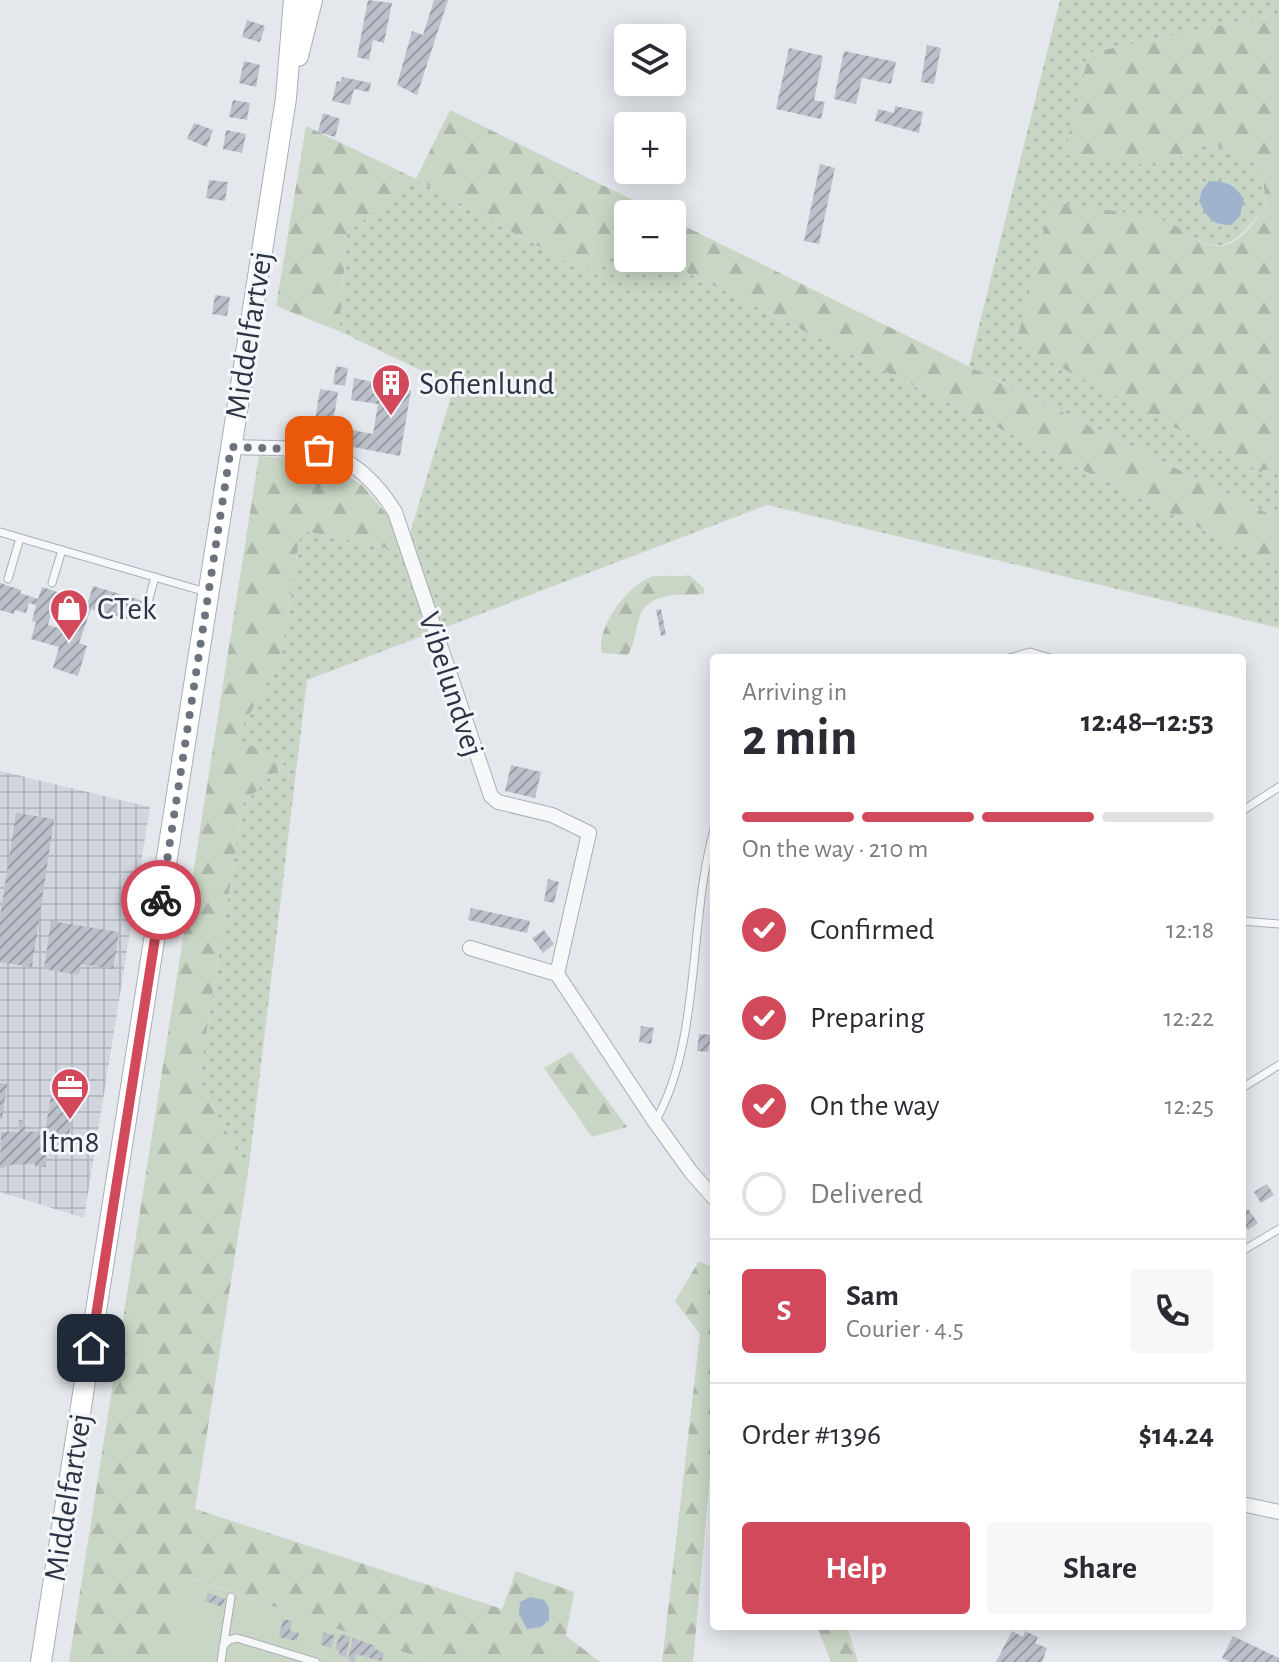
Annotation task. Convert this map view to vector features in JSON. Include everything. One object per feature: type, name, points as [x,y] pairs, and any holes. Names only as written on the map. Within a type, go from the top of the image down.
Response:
[{"type":"main road","name":"Middelfartvej","points":[[41,1662],[286,98],[294,0]]},
{"type":"main road","name":"Middelfartvej","points":[[286,98],[312,0]]},
{"type":"street","name":"Vibelundvej","points":[[231,447],[319,450],[341,458],[363,471],[395,512],[491,796],[498,802],[552,815],[589,833],[557,974]]},
{"type":"street","points":[[470,948],[557,974],[655,1122],[710,1193]]},
{"type":"street","points":[[1246,1505],[1279,1512]]},
{"type":"lane","points":[[0,532],[208,593]]},
{"type":"lane","points":[[8,579],[20,538]]},
{"type":"lane","points":[[52,583],[62,550]]},
{"type":"lane","points":[[148,602],[155,577]]},
{"type":"lane","points":[[1246,808],[1279,787]]},
{"type":"lane","points":[[655,1122],[670,1092],[680,1057],[710,853]]},
{"type":"lane","points":[[1246,921],[1279,924]]},
{"type":"lane","points":[[1246,1086],[1279,1065]]},
{"type":"lane","points":[[1246,1249],[1279,1229]]},
{"type":"lane","points":[[221,1662],[231,1597]]},
{"type":"lane","points":[[223,1646],[237,1638],[292,1658],[316,1662]]},
{"type":"shaded area","points":[[0,771],[150,807],[84,1218],[0,1192]]},
{"type":"green space","points":[[1060,0],[1279,0],[1279,17],[1246,20],[1089,53],[1175,161],[1196,146],[1216,145],[1253,162],[1263,179],[1266,207],[1241,235],[1230,242],[1210,244],[1166,221],[1260,472],[1279,464],[1279,519],[969,366]]},
{"type":"green space","points":[[1279,17],[1279,464],[1260,472],[1016,344],[1051,202],[1163,220],[1201,242],[1217,246],[1238,239],[1266,207],[1263,179],[1253,162],[1216,145],[1196,146],[1175,161],[1158,166],[1064,155],[1089,53],[1246,20]]},
{"type":"green space","points":[[450,110],[633,200],[614,200],[614,257],[583,271],[416,179]]},
{"type":"green space","points":[[306,126],[416,179],[347,233],[339,331],[276,306]]},
{"type":"green space","points":[[416,179],[583,271],[614,257],[614,272],[686,272],[1279,568],[1279,628],[767,505],[307,680],[248,1173],[199,1079],[243,804],[285,762],[235,739],[280,660],[301,530],[400,551],[409,537],[454,386],[339,331],[347,233]]},
{"type":"green space","points":[[686,227],[1279,519],[1279,568],[686,272]]},
{"type":"green space","points":[[259,456],[326,461],[362,485],[389,517],[400,551],[301,530],[280,660],[236,738],[285,762],[243,804],[199,1079],[248,1173],[195,1509],[502,1609],[516,1571],[574,1592],[566,1636],[600,1662],[432,1662],[188,1577],[169,1662],[69,1662]]},
{"type":"green space","points":[[689,575],[704,588],[704,593],[672,595],[649,603],[640,617],[628,655],[602,653],[603,632],[608,621],[633,589],[651,577]]},
{"type":"green space","points":[[571,1052],[627,1127],[592,1137],[544,1068]]},
{"type":"green space","points":[[699,1261],[710,1266],[710,1475],[693,1662],[662,1662],[700,1334],[675,1301]]},
{"type":"green space","points":[[187,1577],[432,1662],[169,1662]]},
{"type":"green space","points":[[819,1630],[848,1630],[858,1662],[831,1662]]},
{"type":"water","points":[[1209,181],[1229,184],[1244,199],[1240,216],[1231,225],[1219,224],[1211,219],[1199,201]]},
{"type":"water","points":[[530,1597],[544,1600],[549,1608],[549,1620],[541,1627],[527,1629],[519,1614],[520,1602]]},
{"type":"building","points":[[368,0],[392,3],[384,43],[373,40],[369,60],[357,57]]},
{"type":"building","points":[[434,0],[448,0],[417,95],[397,85],[412,31],[423,35]]},
{"type":"building","points":[[247,20],[265,26],[260,42],[242,37]]},
{"type":"building","points":[[927,45],[941,48],[934,84],[921,82]]},
{"type":"building","points":[[789,48],[823,56],[814,100],[825,102],[821,119],[776,109]]},
{"type":"building","points":[[844,51],[896,62],[891,84],[862,78],[856,104],[834,99]]},
{"type":"building","points":[[244,61],[260,65],[256,87],[239,83]]},
{"type":"building","points":[[342,77],[371,83],[369,92],[354,89],[350,105],[332,101],[337,81],[341,82]]},
{"type":"building","points":[[233,100],[250,103],[247,120],[229,117]]},
{"type":"building","points":[[895,106],[923,112],[919,133],[875,121],[878,109],[894,113]]},
{"type":"building","points":[[323,113],[340,119],[335,137],[318,132]]},
{"type":"building","points":[[194,123],[213,130],[207,147],[187,139]]},
{"type":"building","points":[[226,130],[246,134],[242,153],[223,149]]},
{"type":"building","points":[[820,164],[835,168],[819,244],[804,241]]},
{"type":"building","points":[[209,180],[228,182],[225,201],[206,198]]},
{"type":"building","points":[[215,295],[230,297],[227,316],[212,314]]},
{"type":"building","points":[[336,366],[348,368],[345,386],[333,384]]},
{"type":"building","name":"Sofienlund","points":[[354,378],[411,390],[400,456],[343,445],[346,429],[373,434],[378,404],[351,400]]},
{"type":"building","points":[[320,389],[338,392],[331,435],[313,433]]},
{"type":"building","points":[[0,583],[38,599],[42,587],[88,602],[93,586],[143,601],[136,621],[91,609],[79,643],[87,646],[78,676],[53,668],[59,647],[31,639],[36,622],[32,621],[36,605],[29,603],[26,613],[0,610]],"holes":[[[52,611],[69,616],[65,630],[48,625]]]},
{"type":"building","points":[[661,609],[666,635],[661,636],[656,610]]},
{"type":"building","points":[[511,765],[541,772],[535,798],[505,791]]},
{"type":"building","points":[[16,813],[54,819],[32,967],[0,962],[0,917]]},
{"type":"building","points":[[548,879],[559,882],[554,903],[544,901]]},
{"type":"building","points":[[471,908],[530,921],[527,933],[468,920]]},
{"type":"building","points":[[51,921],[119,932],[113,969],[81,964],[79,975],[44,969]]},
{"type":"building","points":[[544,930],[554,944],[543,953],[532,938]]},
{"type":"building","points":[[641,1026],[654,1028],[651,1044],[639,1042]]},
{"type":"building","points":[[699,1034],[710,1035],[708,1052],[697,1051]]},
{"type":"building","points":[[0,1083],[7,1084],[2,1119],[0,1119]]},
{"type":"building","points":[[51,1096],[75,1099],[68,1141],[44,1137]]},
{"type":"building","points":[[19,1120],[25,1120],[25,1132],[41,1131],[41,1142],[46,1142],[46,1167],[35,1167],[35,1164],[0,1168],[1,1132],[19,1132]]},
{"type":"building","points":[[1267,1184],[1274,1195],[1261,1203],[1254,1192]]},
{"type":"building","points":[[1246,1210],[1258,1223],[1248,1230],[1246,1227]]},
{"type":"building","points":[[208,1593],[225,1599],[222,1607],[205,1601]]},
{"type":"building","points":[[283,1619],[292,1621],[290,1631],[299,1633],[297,1641],[279,1637]]},
{"type":"building","points":[[1012,1631],[1023,1637],[1025,1631],[1038,1637],[1035,1643],[1047,1648],[1042,1662],[996,1662]]},
{"type":"building","points":[[324,1632],[335,1636],[331,1648],[320,1644]]},
{"type":"building","points":[[340,1634],[350,1637],[346,1657],[335,1649]]},
{"type":"building","points":[[1233,1636],[1279,1658],[1279,1662],[1230,1662],[1222,1658]]},
{"type":"building","points":[[353,1638],[384,1653],[381,1661],[356,1654],[354,1662],[348,1660]]},
{"type":"way so far","points":[[161,900],[231,447],[319,450]]},
{"type":"place","name":"Sofienlund","points":[[391,417]]},
{"type":"place","name":"CTek","points":[[69,642]]},
{"type":"place","name":"Itm8","points":[[70,1121]]},
{"type":"route","points":[[91,1348],[161,900]]}]
